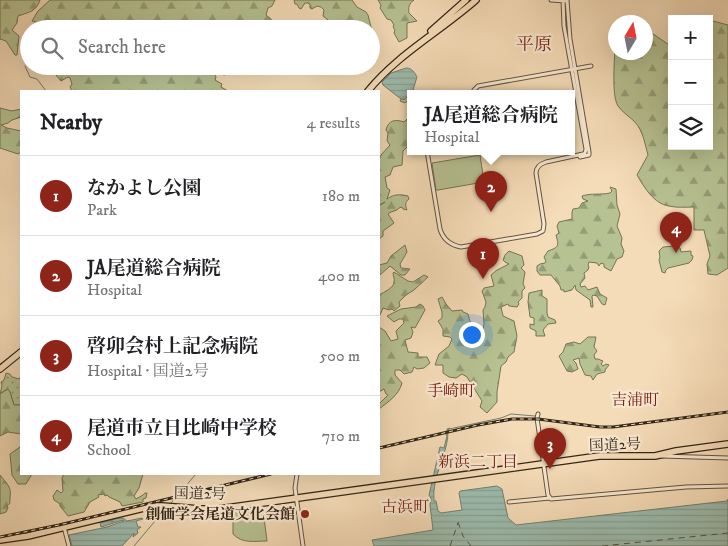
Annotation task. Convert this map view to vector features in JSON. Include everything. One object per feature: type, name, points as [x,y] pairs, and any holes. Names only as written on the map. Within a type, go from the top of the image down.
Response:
[{"type":"highway","points":[[431,31],[466,0]]},
{"type":"highway","points":[[380,74],[392,61],[472,0]]},
{"type":"highway","points":[[448,23],[476,0]]},
{"type":"highway","points":[[369,90],[403,56],[481,0]]},
{"type":"highway","points":[[365,90],[379,75]]},
{"type":"highway","points":[[0,368],[20,352]]},
{"type":"highway","name":"国道2号","points":[[0,540],[28,536],[152,506],[219,510],[599,456],[655,456],[676,451],[728,444]]},
{"type":"street","points":[[428,155],[441,232],[448,242],[461,247],[541,233],[544,229],[544,224],[536,170],[541,164],[583,154],[586,149],[564,26],[565,1],[551,0]]},
{"type":"street","points":[[474,90],[478,86],[591,66]]},
{"type":"street","points":[[538,414],[550,498]]},
{"type":"street","points":[[655,456],[728,458]]},
{"type":"street","points":[[297,475],[295,488],[303,546]]},
{"type":"street","points":[[509,502],[550,498],[575,498],[686,487],[728,486]]},
{"type":"street","points":[[64,527],[69,546]]},
{"type":"green space","points":[[0,0],[40,0],[34,9],[18,16],[17,23],[12,30],[19,36],[17,55],[15,55],[6,41],[0,39]]},
{"type":"green space","points":[[50,0],[275,0],[272,6],[268,8],[266,15],[271,20],[33,20],[38,11]]},
{"type":"green space","points":[[294,0],[352,0],[357,7],[366,12],[369,20],[328,20],[323,16],[324,10],[321,7],[317,6],[312,9],[308,3],[305,3],[301,9],[295,4]]},
{"type":"green space","points":[[378,0],[414,0],[410,4],[409,13],[417,21],[407,23],[407,38],[399,42],[394,33],[394,25],[391,20],[387,19],[380,8],[381,5]]},
{"type":"green space","points":[[713,21],[728,25],[728,268],[717,275],[708,274],[707,264],[710,256],[704,230],[694,230],[694,207],[664,205],[650,194],[637,175],[648,155],[646,146],[638,126],[618,106],[616,101],[615,60],[653,60],[653,34],[668,44],[668,150],[713,150]]},
{"type":"green space","points":[[56,75],[215,75],[215,80],[222,84],[221,87],[226,90],[72,90],[70,78],[68,77],[61,81]]},
{"type":"green space","points":[[407,97],[405,103],[400,101],[401,99]]},
{"type":"green space","points":[[0,108],[12,111],[20,109],[20,117],[1,125],[20,131],[20,153],[18,154],[0,148]]},
{"type":"green space","points":[[407,119],[407,147],[403,151],[402,165],[393,167],[390,175],[385,177],[387,188],[390,190],[387,199],[397,195],[408,196],[407,210],[402,207],[388,214],[394,223],[383,231],[383,236],[380,238],[380,205],[385,202],[380,204],[380,158],[390,145],[387,141],[388,133],[386,130],[389,124],[393,121],[404,122]]},
{"type":"green space","points":[[480,155],[484,182],[436,190],[432,163]]},
{"type":"green space","points":[[610,187],[616,189],[617,205],[620,214],[617,226],[622,238],[621,244],[624,251],[622,257],[617,259],[611,271],[604,267],[604,264],[601,263],[599,266],[597,263],[589,262],[588,270],[584,273],[585,278],[580,284],[581,287],[585,286],[588,290],[597,287],[600,294],[607,298],[605,305],[602,304],[597,296],[593,295],[593,307],[591,307],[590,300],[576,290],[575,285],[572,290],[564,292],[551,275],[540,275],[537,271],[537,266],[545,263],[544,257],[548,251],[557,246],[556,235],[559,233],[557,226],[559,222],[572,219],[573,209],[579,208],[582,203],[588,201],[583,199],[582,196],[610,193],[612,191]]},
{"type":"green space","points":[[405,245],[407,252],[400,264],[401,268],[410,269],[405,275],[401,275],[390,266],[380,275],[380,265],[387,263],[391,256]]},
{"type":"green space","points":[[676,246],[680,248],[681,252],[691,251],[692,260],[689,263],[668,268],[665,273],[662,272],[659,251],[663,247]]},
{"type":"green space","points":[[509,251],[522,256],[524,265],[521,268],[525,272],[523,284],[525,288],[522,291],[522,298],[518,302],[517,307],[509,306],[508,304],[501,307],[503,316],[514,321],[517,336],[514,352],[501,366],[497,402],[487,413],[480,407],[482,401],[467,377],[462,374],[456,378],[449,377],[443,373],[443,365],[435,365],[439,354],[449,346],[452,339],[443,336],[443,329],[438,321],[442,318],[442,312],[438,299],[442,297],[452,311],[462,310],[468,314],[472,329],[471,338],[481,342],[484,339],[483,310],[486,302],[482,291],[484,288],[494,286],[491,275],[509,264],[503,260]]},
{"type":"green space","points":[[393,273],[413,282],[424,275],[428,277],[399,302],[400,306],[394,311],[383,308],[380,315],[380,294],[394,284]]},
{"type":"green space","points":[[542,290],[542,296],[547,299],[548,317],[555,320],[556,323],[548,324],[543,330],[545,336],[536,336],[536,331],[530,328],[530,324],[534,325],[534,318],[530,317],[529,293]]},
{"type":"green space","points":[[420,304],[425,310],[415,328],[411,327],[413,332],[411,338],[405,340],[408,352],[418,353],[418,357],[427,357],[430,363],[424,368],[417,369],[414,367],[412,372],[404,374],[400,370],[395,370],[395,375],[402,383],[401,387],[393,398],[380,408],[380,403],[388,395],[384,389],[380,391],[380,328],[385,331],[391,341],[398,339],[396,331],[404,323],[403,319],[394,322],[387,316],[401,309],[416,307]]},
{"type":"green space","points":[[588,337],[596,337],[594,347],[597,351],[594,355],[595,359],[603,361],[601,364],[603,366],[609,365],[605,372],[597,374],[593,380],[591,376],[585,375],[579,358],[573,360],[578,369],[572,372],[567,371],[559,356],[566,344],[574,342],[580,344]]},
{"type":"green space","points":[[6,373],[12,377],[19,379],[20,378],[20,405],[14,405],[10,392],[7,389],[0,394],[1,382],[4,380]]},
{"type":"green space","points":[[8,389],[14,405],[20,405],[20,434],[8,432],[0,436],[0,394]]},
{"type":"green space","points":[[20,447],[20,475],[31,475],[26,484],[18,484],[12,475],[10,454]]},
{"type":"green space","points":[[0,475],[10,491],[10,503],[7,506],[6,512],[0,514]]},
{"type":"green space","points":[[64,475],[143,475],[139,488],[134,496],[136,499],[147,493],[146,498],[143,499],[143,502],[122,506],[120,502],[107,495],[98,495],[99,497],[90,502],[84,512],[68,516],[60,504],[54,500],[53,496],[57,490],[61,493],[63,491]]},
{"type":"green space","points":[[258,508],[263,510],[267,541],[249,541],[240,539],[233,534],[233,512]]},
{"type":"shaded area","points":[[408,68],[417,77],[413,90],[407,90],[405,99],[401,99],[383,85],[382,82],[391,73]]},
{"type":"shaded area","points":[[450,428],[434,492],[434,501],[436,501],[438,511],[441,513],[462,510],[460,491],[497,486],[502,489],[508,518],[516,525],[727,501],[728,499],[728,546],[374,546],[372,540],[433,530],[431,498],[429,495],[440,447],[444,448],[447,429]]},
{"type":"shaded area","points":[[123,518],[127,521],[143,519],[136,521],[138,527],[141,527],[137,530],[138,533],[133,537],[134,533],[122,546],[72,546],[69,535],[107,527],[124,521],[101,527],[100,523],[111,520],[112,522],[112,520]]},
{"type":"waterway","points":[[29,75],[37,79],[45,90]]},
{"type":"waterway","points":[[449,429],[501,418],[511,414],[535,416]]},
{"type":"waterway","points":[[171,503],[195,475]]},
{"type":"waterway","points":[[134,546],[166,508]]},
{"type":"ferry route","points":[[458,522],[463,536],[471,546]]},
{"type":"ferry route","points":[[450,546],[458,523]]},
{"type":"ferry route","points":[[602,546],[728,533]]},
{"type":"railway","points":[[380,448],[512,419],[538,419],[613,427],[728,412]]},
{"type":"railway","points":[[0,537],[59,525],[267,475]]},
{"type":"place","name":"JA尾道総合病院","points":[[491,212]]},
{"type":"place","name":"尾道市立日比崎中学校","points":[[676,253]]},
{"type":"place","name":"なかよし公園","points":[[483,279]]},
{"type":"place","name":"啓卯会村上記念病院","points":[[550,469]]},
{"type":"place","name":"創価学会尾道文化会館","points":[[305,514]]},
{"type":"district","name":"平原","points":[[534,45]]},
{"type":"district","name":"手崎町","points":[[451,391]]},
{"type":"district","name":"吉浦町","points":[[635,400]]},
{"type":"district","name":"新浜二丁目","points":[[478,462]]},
{"type":"district","name":"古浜町","points":[[405,507]]}]
